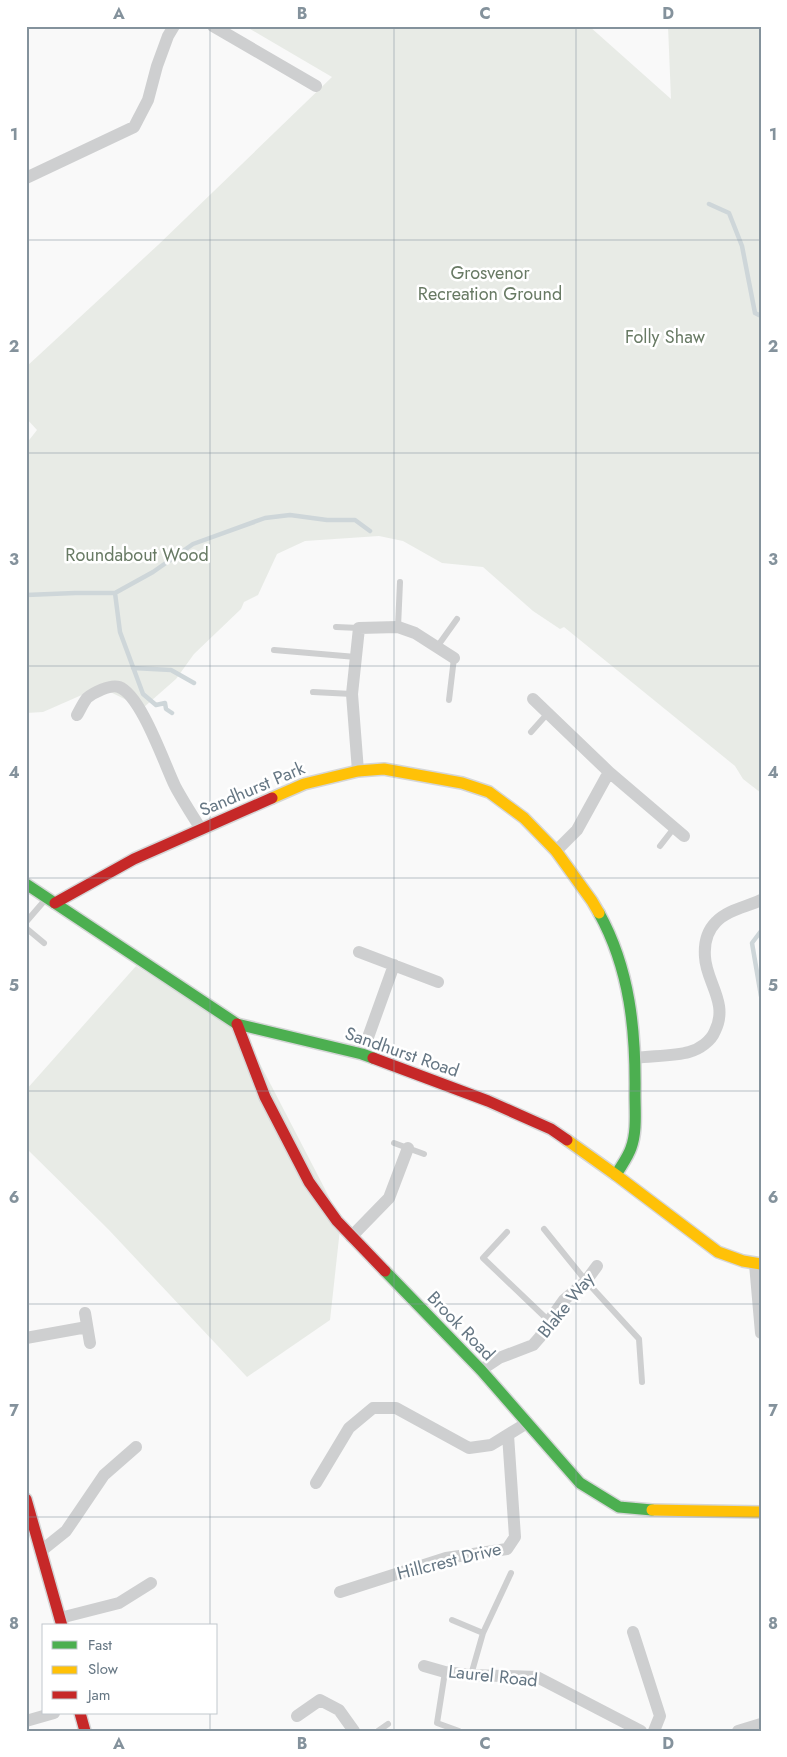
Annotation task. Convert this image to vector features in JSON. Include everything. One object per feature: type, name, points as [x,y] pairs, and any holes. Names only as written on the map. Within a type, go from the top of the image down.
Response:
[{"type":"street","points":[[26,178],[134,127],[148,100],[157,66],[168,36],[174,26]]},
{"type":"street","points":[[213,26],[316,86]]},
{"type":"street","points":[[358,771],[352,694],[359,628],[398,627],[415,633],[454,658]]},
{"type":"street","points":[[77,715],[86,699],[94,694],[114,686],[127,692],[142,712],[175,786],[200,829]]},
{"type":"street","points":[[533,699],[609,772],[679,832]]},
{"type":"street","name":"Sandhurst Park","points":[[52,900],[134,859],[304,784],[358,771],[384,769],[462,783],[489,792],[524,818],[556,851],[592,900],[618,954],[630,1000],[636,1058],[635,1122],[631,1148],[616,1175]]},
{"type":"street","points":[[556,851],[577,830],[609,772]]},
{"type":"street","name":"Sandhurst Road","points":[[26,884],[237,1024],[362,1054],[488,1101],[551,1129],[616,1175],[718,1252],[758,1264]]},
{"type":"street","points":[[636,1058],[689,1052],[712,1038],[718,1026],[720,1014],[717,997],[705,958],[706,935],[717,921],[733,911],[758,901]]},
{"type":"street","points":[[358,952],[438,982]]},
{"type":"street","points":[[362,1054],[394,965]]},
{"type":"street","name":"Brook Road","points":[[237,1024],[266,1096],[310,1182],[337,1221],[481,1370],[580,1483],[619,1507],[660,1511],[761,1512]]},
{"type":"street","points":[[351,1237],[389,1198],[408,1148]]},
{"type":"street","points":[[758,1264],[761,1333]]},
{"type":"street","name":"Blake Way","points":[[481,1370],[499,1358],[532,1344],[540,1337],[548,1321],[564,1300],[586,1281],[597,1266]]},
{"type":"street","points":[[85,1313],[90,1343]]},
{"type":"street","points":[[26,1338],[88,1328]]},
{"type":"street","points":[[316,1483],[349,1428],[373,1408],[396,1408],[470,1448],[492,1445],[526,1423]]},
{"type":"street","name":"Hillcrest Drive","points":[[340,1592],[446,1558],[507,1549],[515,1537],[508,1435]]},
{"type":"street","points":[[41,1550],[66,1531],[104,1475],[136,1447]]},
{"type":"street","points":[[26,1499],[61,1622],[119,1603],[151,1583]]},
{"type":"street","points":[[633,1632],[660,1716],[654,1731]]},
{"type":"street","name":"Laurel Road","points":[[424,1666],[471,1676],[537,1677],[641,1731]]},
{"type":"street","points":[[297,1716],[320,1700],[339,1710],[354,1731]]},
{"type":"street","points":[[26,1721],[50,1714]]},
{"type":"street","points":[[80,1714],[85,1731]]},
{"type":"street","points":[[738,1731],[761,1724]]},
{"type":"lane","points":[[398,627],[400,582]]},
{"type":"lane","points":[[437,647],[457,618]]},
{"type":"lane","points":[[336,627],[359,628]]},
{"type":"lane","points":[[274,650],[356,657]]},
{"type":"lane","points":[[449,700],[454,658]]},
{"type":"lane","points":[[314,692],[352,694]]},
{"type":"lane","points":[[531,732],[548,713]]},
{"type":"lane","points":[[660,846],[679,832]]},
{"type":"lane","points":[[26,922],[52,900]]},
{"type":"lane","points":[[26,928],[44,943]]},
{"type":"lane","points":[[394,1143],[424,1154]]},
{"type":"lane","points":[[544,1229],[586,1281],[639,1339],[642,1382]]},
{"type":"lane","points":[[507,1232],[484,1258],[548,1321]]},
{"type":"lane","points":[[471,1676],[483,1634],[511,1573]]},
{"type":"lane","points":[[452,1620],[483,1634]]},
{"type":"lane","points":[[445,1672],[437,1723],[460,1731]]},
{"type":"lane","points":[[378,1731],[388,1724]]},
{"type":"green space","name":"Grosvenor Recreation Ground","points":[[245,26],[589,26],[671,99],[668,26],[761,26],[761,793],[743,779],[735,766],[564,627],[560,629],[533,611],[483,567],[442,563],[403,541],[379,536],[305,541],[277,554],[258,595],[244,602],[241,609],[194,654],[176,679],[143,708],[100,687],[43,712],[26,713],[26,444],[37,430],[26,418],[26,367],[158,245],[332,77]]},
{"type":"green space","points":[[136,966],[244,1033],[341,1220],[330,1320],[247,1377],[108,1229],[26,1148],[26,1090]]},
{"type":"waterway","points":[[709,204],[729,213],[742,246],[755,313],[761,316]]},
{"type":"waterway","points":[[26,595],[115,593],[153,572],[193,544],[265,518],[290,515],[327,520],[355,520],[370,531]]},
{"type":"waterway","points":[[115,593],[120,632],[143,694],[156,705],[165,703],[166,709],[172,713]]},
{"type":"waterway","points":[[133,668],[171,670],[194,683]]},
{"type":"waterway","points":[[761,931],[752,943],[761,996]]},
{"type":"traffic: fast","points":[[26,884],[237,1024],[373,1058]]},
{"type":"traffic: fast","points":[[599,913],[618,956],[624,978],[629,1001],[634,1047],[634,1135],[630,1151],[616,1175]]},
{"type":"traffic: fast","points":[[385,1271],[481,1370],[580,1483],[619,1507],[652,1510]]},
{"type":"traffic: slow","points":[[272,798],[304,784],[358,771],[384,769],[462,783],[489,792],[524,818],[556,851],[599,913]]},
{"type":"traffic: slow","points":[[567,1140],[718,1252],[743,1261],[761,1264]]},
{"type":"traffic: slow","points":[[652,1510],[761,1512]]},
{"type":"traffic: jam","points":[[55,903],[134,859],[272,798]]},
{"type":"traffic: jam","points":[[237,1024],[265,1097],[309,1182],[337,1221],[385,1271]]},
{"type":"traffic: jam","points":[[373,1058],[488,1101],[551,1129],[567,1140]]},
{"type":"traffic: jam","points":[[26,1499],[61,1624]]},
{"type":"traffic: jam","points":[[80,1714],[85,1731]]},
{"type":"park label","name":"Folly Shaw","points":[[665,337]]},
{"type":"park label","name":"Roundabout Wood","points":[[137,555]]}]
